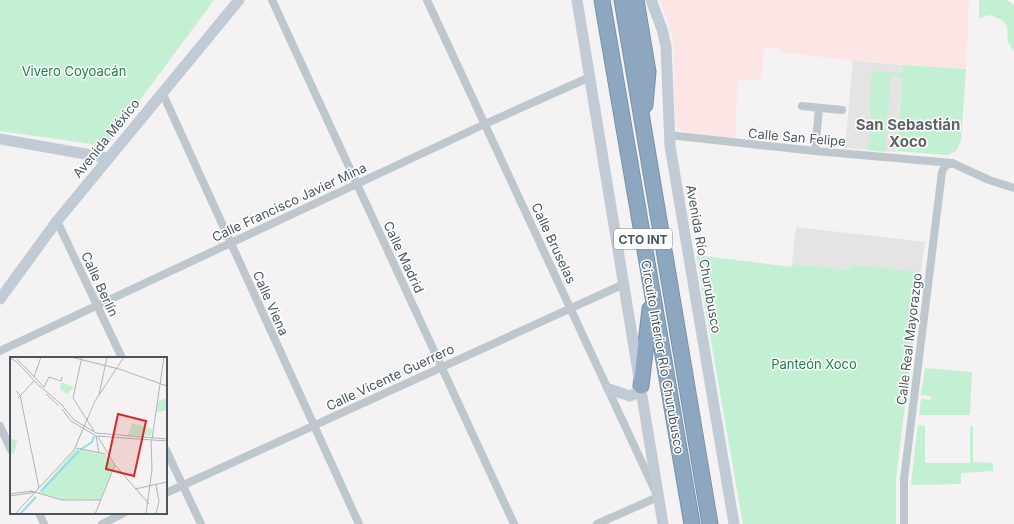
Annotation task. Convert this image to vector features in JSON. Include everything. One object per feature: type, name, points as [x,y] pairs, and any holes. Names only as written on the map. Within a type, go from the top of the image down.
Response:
[{"type":"highway","name":"Circuito Interior Río Churubusco","points":[[602,0],[691,522]]},
{"type":"highway","name":"Circuito Interior Río Churubusco","points":[[622,0],[709,521]]},
{"type":"highway","points":[[636,0],[648,72],[643,124]]},
{"type":"highway","points":[[641,386],[650,309],[650,284]]},
{"type":"main road","name":"Avenida México","points":[[2,293],[57,221],[239,0]]},
{"type":"main road","name":"CTO INT","points":[[577,0],[663,524]]},
{"type":"main road","name":"Avenida Río Churubusco","points":[[651,0],[662,29],[666,46],[669,135],[734,524]]},
{"type":"main road","points":[[0,139],[108,158]]},
{"type":"main road","points":[[609,389],[630,396],[638,392],[641,386]]},
{"type":"street","name":"Calle Madrid","points":[[272,0],[514,524]]},
{"type":"street","name":"Calle Bruselas","points":[[427,0],[658,497]]},
{"type":"street","name":"Calle Francisco Javier Mina","points":[[0,352],[484,124],[590,77]]},
{"type":"street","name":"Calle Viena","points":[[162,92],[358,524]]},
{"type":"street","points":[[802,106],[842,110]]},
{"type":"street","points":[[815,152],[819,108]]},
{"type":"street","name":"Calle San Felipe","points":[[669,135],[815,152],[952,162],[989,180],[1014,188]]},
{"type":"street","name":"Calle Real Mayorazgo","points":[[904,524],[904,479],[934,230],[942,172],[945,166],[952,162]]},
{"type":"street","name":"Calle Berlín","points":[[57,221],[122,357]]},
{"type":"street","name":"Calle Vicente Guerrero","points":[[167,492],[182,484],[570,307],[624,284]]},
{"type":"street","points":[[0,426],[10,448]]},
{"type":"street","points":[[167,452],[201,524]]},
{"type":"street","points":[[597,524],[658,497]]},
{"type":"street","points":[[39,514],[44,524]]},
{"type":"street","points":[[102,524],[122,514]]},
{"type":"shaded area","points":[[660,0],[969,0],[966,69],[857,61],[780,52],[780,49],[764,48],[761,80],[738,80],[735,139],[684,132],[678,128],[675,123],[673,38]]},
{"type":"shaded area","points":[[853,61],[903,65],[896,152],[845,148]]},
{"type":"shaded area","points":[[796,227],[925,242],[921,272],[851,264],[850,270],[792,264]]},
{"type":"green space","name":"Vivero Coyoacán","points":[[0,0],[214,0],[106,146],[0,131]]},
{"type":"green space","points":[[979,0],[1007,0],[1014,5],[1014,52],[1008,42],[1007,26],[1002,20],[990,15],[979,18]]},
{"type":"green space","points":[[903,65],[966,69],[961,141],[956,151],[948,155],[897,151],[902,77],[891,76],[885,152],[868,150],[872,71],[902,73]]},
{"type":"green space","name":"Panteón Xoco","points":[[696,255],[791,267],[792,264],[850,270],[851,264],[921,272],[896,479],[896,524],[743,524]]},
{"type":"green space","points":[[925,368],[972,372],[970,415],[919,415],[921,399],[930,400],[931,396],[921,395]]},
{"type":"green space","points":[[918,425],[925,426],[925,463],[970,463],[970,426],[973,426],[973,462],[993,463],[993,471],[961,473],[961,484],[911,485]]},
{"type":"district","name":"San Sebastián Xoco","points":[[908,132]]}]
